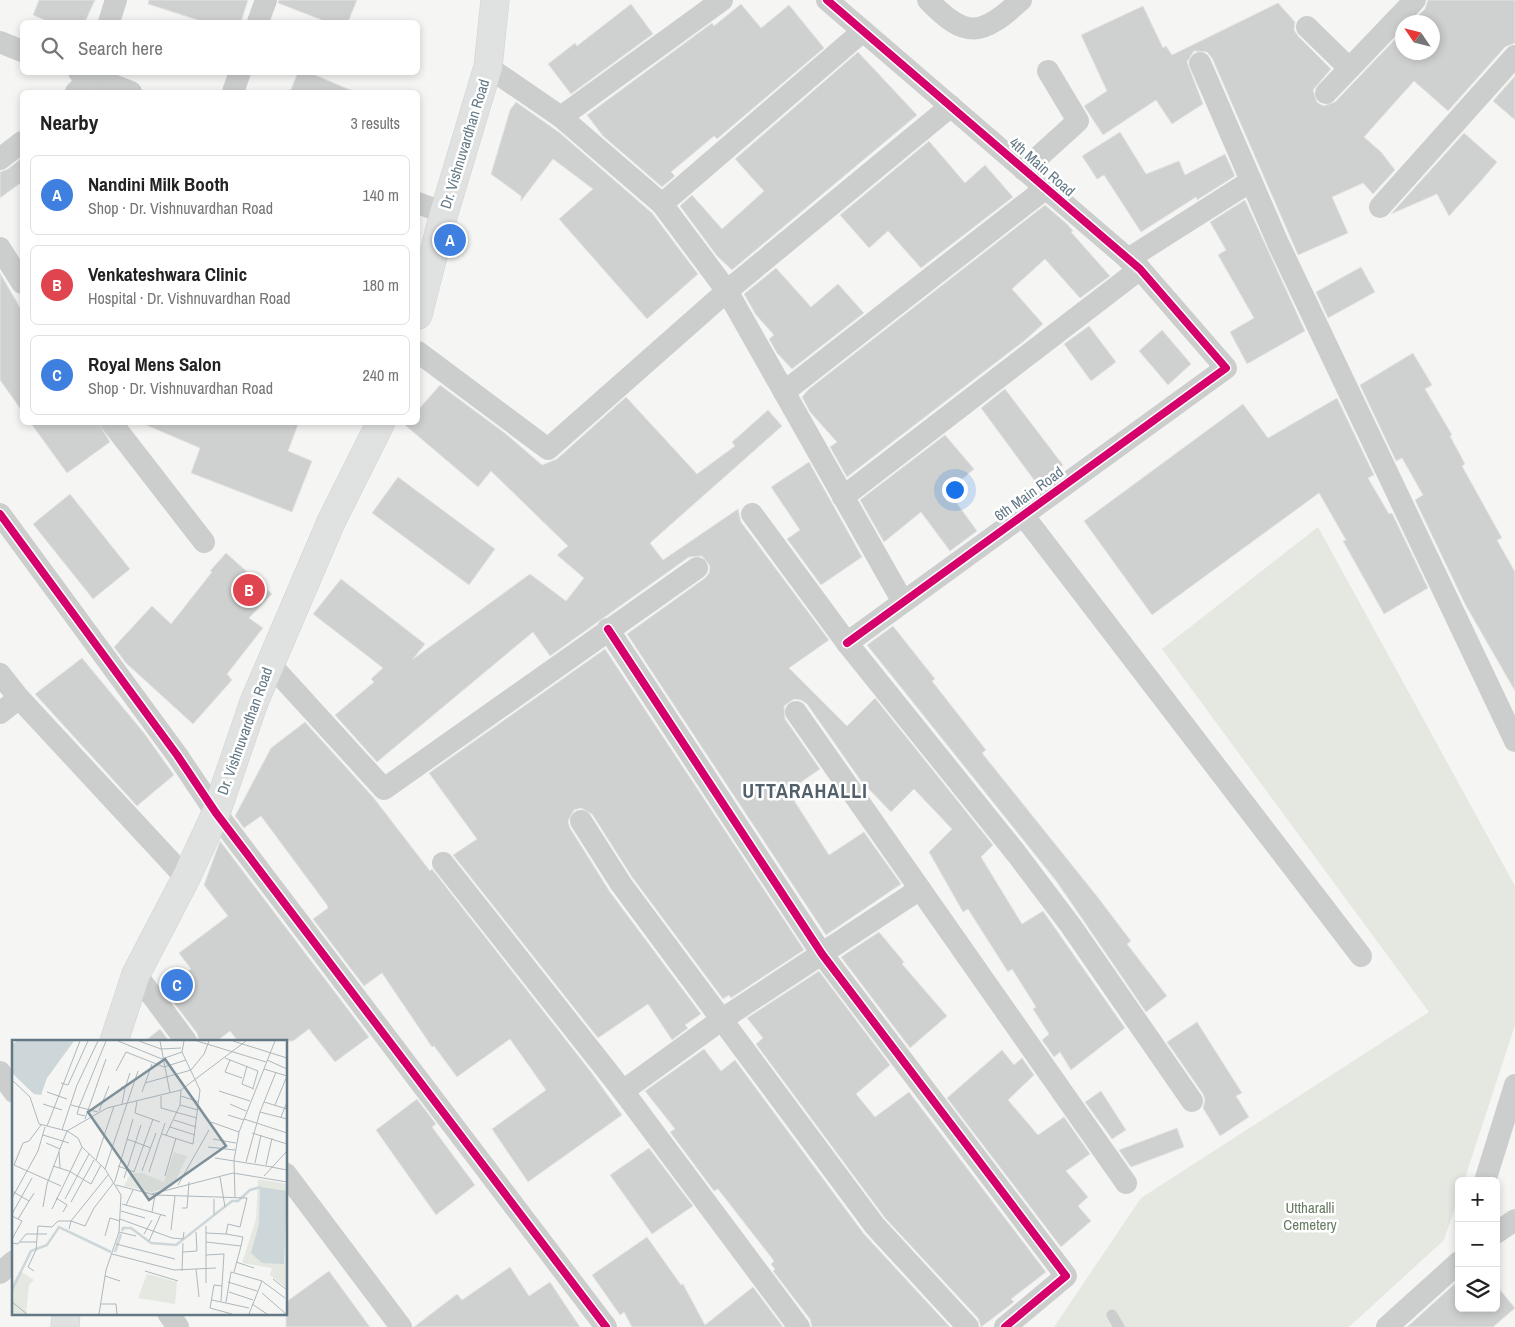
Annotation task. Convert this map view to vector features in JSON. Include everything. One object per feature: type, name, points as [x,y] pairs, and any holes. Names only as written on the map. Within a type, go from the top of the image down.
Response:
[{"type":"main road","name":"Dr. Vishnuvardhan Road","points":[[420,307],[444,213],[488,67],[495,0]]},
{"type":"main road","name":"Dr. Vishnuvardhan Road","points":[[114,1040],[136,974],[186,878],[216,813],[254,702],[270,664],[331,522],[380,425]]},
{"type":"main road","points":[[65,1327],[66,1314]]},
{"type":"street","points":[[110,20],[116,0]]},
{"type":"street","points":[[259,20],[266,0]]},
{"type":"street","points":[[561,117],[722,0]]},
{"type":"street","points":[[928,0],[946,18],[968,29],[986,28],[999,20],[1021,0]]},
{"type":"street","points":[[1326,93],[1415,0]]},
{"type":"street","name":"4th Main Road","points":[[832,2],[863,31],[1134,264],[1226,368]]},
{"type":"street","points":[[1308,27],[1350,68]]},
{"type":"street","points":[[662,204],[863,31]]},
{"type":"street","points":[[0,42],[20,50]]},
{"type":"street","points":[[1380,207],[1515,56]]},
{"type":"street","points":[[1200,63],[1282,252],[1515,741]]},
{"type":"street","points":[[488,67],[561,117],[662,204],[728,290],[903,602]]},
{"type":"street","points":[[1024,170],[1078,121],[1048,71]]},
{"type":"street","points":[[234,90],[239,75]]},
{"type":"street","points":[[85,79],[124,90]]},
{"type":"street","points":[[420,353],[548,449],[728,290],[950,106]]},
{"type":"street","points":[[0,159],[20,144]]},
{"type":"street","points":[[843,497],[1134,264],[1251,181]]},
{"type":"street","points":[[784,392],[1046,188]]},
{"type":"street","points":[[420,204],[444,213]]},
{"type":"street","points":[[0,248],[20,281]]},
{"type":"street","name":"6th Main Road","points":[[847,643],[1226,368]]},
{"type":"street","points":[[115,425],[204,542]]},
{"type":"street","points":[[0,514],[178,755],[216,813],[606,1327]]},
{"type":"street","points":[[752,514],[847,643],[1016,853],[1060,912],[1192,1101]]},
{"type":"street","points":[[1023,515],[1361,956]]},
{"type":"street","points":[[270,664],[384,789],[608,629],[697,568]]},
{"type":"street","points":[[608,629],[822,954],[1066,1276],[1005,1327]]},
{"type":"street","points":[[0,674],[19,698],[186,878]]},
{"type":"street","points":[[0,713],[19,698]]},
{"type":"street","points":[[796,712],[1126,1183]]},
{"type":"street","points":[[581,821],[621,884],[874,1226],[968,1327]]},
{"type":"street","points":[[443,863],[623,1091],[799,1327]]},
{"type":"street","points":[[623,1091],[722,1020],[920,890]]},
{"type":"street","points":[[136,974],[185,1040]]},
{"type":"street","points":[[0,1072],[12,1089]]},
{"type":"street","points":[[1485,1177],[1515,1085]]},
{"type":"street","points":[[288,1177],[401,1327]]},
{"type":"street","points":[[0,1273],[12,1263]]},
{"type":"street","points":[[1386,1327],[1455,1266]]},
{"type":"street","points":[[169,1314],[178,1327]]},
{"type":"lane","points":[[1112,1315],[1119,1327]]},
{"type":"green space","name":"Uttharalli Cemetery","points":[[1318,527],[1515,886],[1515,1025],[1465,1177],[1455,1177],[1455,1208],[1444,1240],[1349,1327],[1054,1327],[1141,1198],[1429,1012],[1162,649]]},
{"type":"building","points":[[39,0],[95,0],[86,20],[44,20],[33,15]]},
{"type":"building","points":[[149,0],[248,0],[242,20],[198,20],[148,4]]},
{"type":"building","points":[[279,0],[357,0],[349,20],[322,20],[278,3]]},
{"type":"building","points":[[1428,0],[1515,0],[1515,43],[1505,47],[1448,111],[1414,81],[1364,137],[1381,152],[1395,170],[1373,194],[1363,183],[1332,197],[1348,233],[1298,255],[1212,58],[1207,52],[1194,51],[1187,62],[1203,104],[1172,124],[1156,100],[1103,135],[1084,106],[1107,91],[1081,35],[1143,6],[1163,48],[1166,46],[1172,55],[1278,3],[1295,22],[1294,30],[1298,36],[1331,69],[1313,90],[1317,102],[1323,106],[1335,102],[1395,39],[1395,60],[1440,60],[1440,15],[1419,15],[1425,9]]},
{"type":"building","points":[[631,4],[653,34],[571,94],[548,64],[575,43],[577,46]]},
{"type":"building","points":[[741,4],[761,28],[789,5],[824,48],[717,139],[714,136],[671,172],[675,176],[662,187],[603,136],[587,115],[712,23],[714,26]]},
{"type":"building","points":[[858,52],[917,115],[732,270],[717,256],[680,206],[692,195],[722,229],[764,191],[735,159]]},
{"type":"building","points":[[297,75],[315,75],[350,90],[291,90]]},
{"type":"building","points":[[1515,76],[1515,120],[1493,101]]},
{"type":"building","points":[[516,102],[560,133],[652,213],[698,274],[647,319],[559,219],[593,189],[553,159],[521,201],[521,196],[491,174],[510,110]]},
{"type":"building","points":[[1120,132],[1146,174],[1179,161],[1185,175],[1225,154],[1235,176],[1197,200],[1196,197],[1141,232],[1104,175],[1097,179],[1082,156]]},
{"type":"building","points":[[1464,133],[1497,162],[1480,182],[1449,216],[1437,194],[1391,214]]},
{"type":"building","points":[[929,141],[965,183],[985,165],[1013,197],[921,268],[888,231],[869,248],[840,215]]},
{"type":"building","points":[[20,160],[20,183],[0,198],[0,172],[8,169]]},
{"type":"building","points":[[1245,200],[1305,331],[1247,364],[1230,332],[1254,318],[1218,255],[1226,250],[1210,222]]},
{"type":"building","points":[[1045,205],[1067,224],[1073,231],[1071,232],[1110,276],[1080,298],[1045,259],[1012,289],[1043,324],[1024,341],[847,477],[830,447],[837,442],[810,412],[802,397],[809,389]]},
{"type":"building","points":[[1361,267],[1375,292],[1328,318],[1316,292]]},
{"type":"building","points":[[776,268],[811,307],[838,284],[864,313],[792,369],[777,353],[769,339],[774,335],[756,315],[744,294]]},
{"type":"building","points":[[0,273],[20,308],[20,408],[0,380]]},
{"type":"building","points":[[1089,326],[1116,362],[1091,381],[1064,344]]},
{"type":"building","points":[[1162,330],[1191,364],[1168,385],[1139,351]]},
{"type":"building","points":[[1413,353],[1432,385],[1425,389],[1452,435],[1450,436],[1465,464],[1462,466],[1502,538],[1497,540],[1515,572],[1515,691],[1465,604],[1415,500],[1423,495],[1402,458],[1396,461],[1360,385]]},
{"type":"building","points":[[440,385],[506,434],[542,465],[557,459],[626,397],[697,474],[735,446],[732,442],[768,410],[782,426],[650,543],[663,560],[738,509],[741,522],[829,640],[789,668],[847,726],[875,698],[993,845],[981,857],[1022,924],[1043,911],[1125,1028],[1071,1070],[1060,1052],[1054,1057],[1042,1040],[1049,1034],[1033,1009],[1036,1007],[1012,969],[1008,972],[968,909],[963,912],[929,852],[952,829],[914,789],[891,812],[861,781],[807,704],[801,700],[794,699],[784,706],[785,719],[820,769],[788,791],[829,855],[864,832],[901,884],[826,935],[627,634],[705,578],[709,573],[710,566],[702,556],[689,557],[550,656],[533,632],[377,762],[335,715],[374,682],[371,679],[383,668],[313,614],[341,579],[425,644],[413,659],[530,574],[566,601],[584,578],[557,555],[568,546],[491,471],[478,487],[405,425],[420,425],[420,408]]},
{"type":"building","points":[[1005,389],[1063,465],[1037,484],[981,408]]},
{"type":"building","points":[[1337,398],[1374,475],[1368,478],[1389,514],[1392,513],[1428,588],[1384,614],[1343,541],[1346,540],[1319,493],[1152,615],[1084,521],[1243,404],[1268,438]]},
{"type":"building","points":[[32,425],[100,425],[110,442],[67,473]]},
{"type":"building","points":[[146,425],[298,425],[288,451],[312,461],[292,512],[191,473],[200,448]]},
{"type":"building","points":[[945,435],[974,469],[948,491],[977,531],[950,551],[921,512],[884,542],[860,500]]},
{"type":"building","points":[[809,462],[862,557],[821,585],[787,539],[800,530],[771,487]]},
{"type":"building","points":[[398,477],[495,549],[469,585],[372,513]]},
{"type":"building","points":[[70,494],[130,569],[93,599],[33,524]]},
{"type":"building","points":[[226,553],[272,594],[249,618],[263,628],[227,674],[232,680],[193,724],[126,663],[114,647],[152,606],[171,624],[212,572],[210,571]]},
{"type":"building","points":[[893,626],[935,679],[932,681],[986,750],[982,753],[1131,941],[1127,944],[1167,996],[1146,1012],[1057,882],[867,645]]},
{"type":"building","points":[[605,649],[804,950],[731,998],[729,995],[723,999],[632,877],[592,814],[581,808],[574,810],[568,821],[570,828],[610,892],[701,1014],[685,1025],[688,1028],[672,1040],[648,1004],[598,1038],[453,855],[477,839],[429,773]]},
{"type":"building","points":[[82,658],[144,733],[174,775],[137,806],[35,694]]},
{"type":"building","points":[[305,722],[373,797],[430,871],[432,869],[591,1072],[622,1115],[528,1182],[492,1129],[546,1090],[510,1039],[457,1077],[434,1046],[432,1047],[382,973],[364,986],[313,919],[328,908],[327,905],[261,816],[244,828],[235,816],[271,748]]},
{"type":"building","points":[[220,841],[369,1037],[335,1062],[309,1029],[293,1041],[237,1040],[230,1031],[218,1040],[199,1040],[197,1033],[164,990],[191,969],[179,953],[228,916],[204,885]]},
{"type":"building","points":[[879,932],[904,962],[902,964],[947,1016],[910,1048],[841,957]]},
{"type":"building","points":[[819,971],[890,1065],[856,1094],[875,1117],[909,1092],[1046,1272],[1011,1299],[1014,1302],[981,1327],[978,1318],[885,1218],[756,1044],[763,1038],[747,1018]]},
{"type":"building","points":[[1197,1022],[1242,1093],[1236,1096],[1249,1117],[1220,1136],[1203,1108],[1205,1100],[1203,1094],[1167,1042]]},
{"type":"building","points":[[160,1029],[168,1040],[146,1040]]},
{"type":"building","points":[[704,1049],[721,1071],[735,1060],[864,1234],[950,1327],[812,1327],[810,1319],[773,1271],[775,1269],[771,1264],[774,1261],[718,1189],[714,1191],[670,1132],[675,1129],[645,1091]]},
{"type":"building","points":[[1002,1050],[1014,1065],[1022,1058],[1034,1075],[1008,1100],[1038,1135],[1064,1117],[1090,1154],[1066,1171],[1088,1197],[1078,1206],[1091,1221],[1061,1247],[947,1098]]},
{"type":"building","points":[[1101,1091],[1126,1130],[1112,1139],[1085,1102]]},
{"type":"building","points":[[417,1099],[436,1124],[432,1127],[475,1185],[436,1215],[376,1130]]},
{"type":"building","points":[[1177,1128],[1184,1147],[1131,1167],[1119,1150]]},
{"type":"building","points":[[649,1148],[693,1206],[652,1234],[610,1175]]},
{"type":"building","points":[[647,1237],[681,1285],[683,1284],[705,1325],[753,1287],[783,1327],[632,1327],[624,1312],[620,1315],[592,1275]]},
{"type":"building","points":[[510,1267],[529,1296],[550,1282],[580,1327],[414,1327],[457,1294],[462,1300]]},
{"type":"building","points":[[329,1271],[370,1327],[286,1327],[288,1301]]},
{"type":"building","points":[[1455,1284],[1455,1312],[1500,1312],[1500,1290],[1515,1308],[1493,1327],[1407,1327]]},
{"type":"cycle path","points":[[827,0],[1140,269],[1226,368],[847,643]]},
{"type":"cycle path","points":[[0,514],[177,755],[216,813],[606,1327]]},
{"type":"cycle path","points":[[608,629],[822,954],[1066,1276],[1005,1327]]},
{"type":"place","name":"Nandini Milk Booth","points":[[450,240]]},
{"type":"place","name":"Venkateshwara Clinic","points":[[249,590]]},
{"type":"place","name":"Royal Mens Salon","points":[[177,985]]},
{"type":"district","name":"UTTARAHALLI","points":[[805,791]]}]
